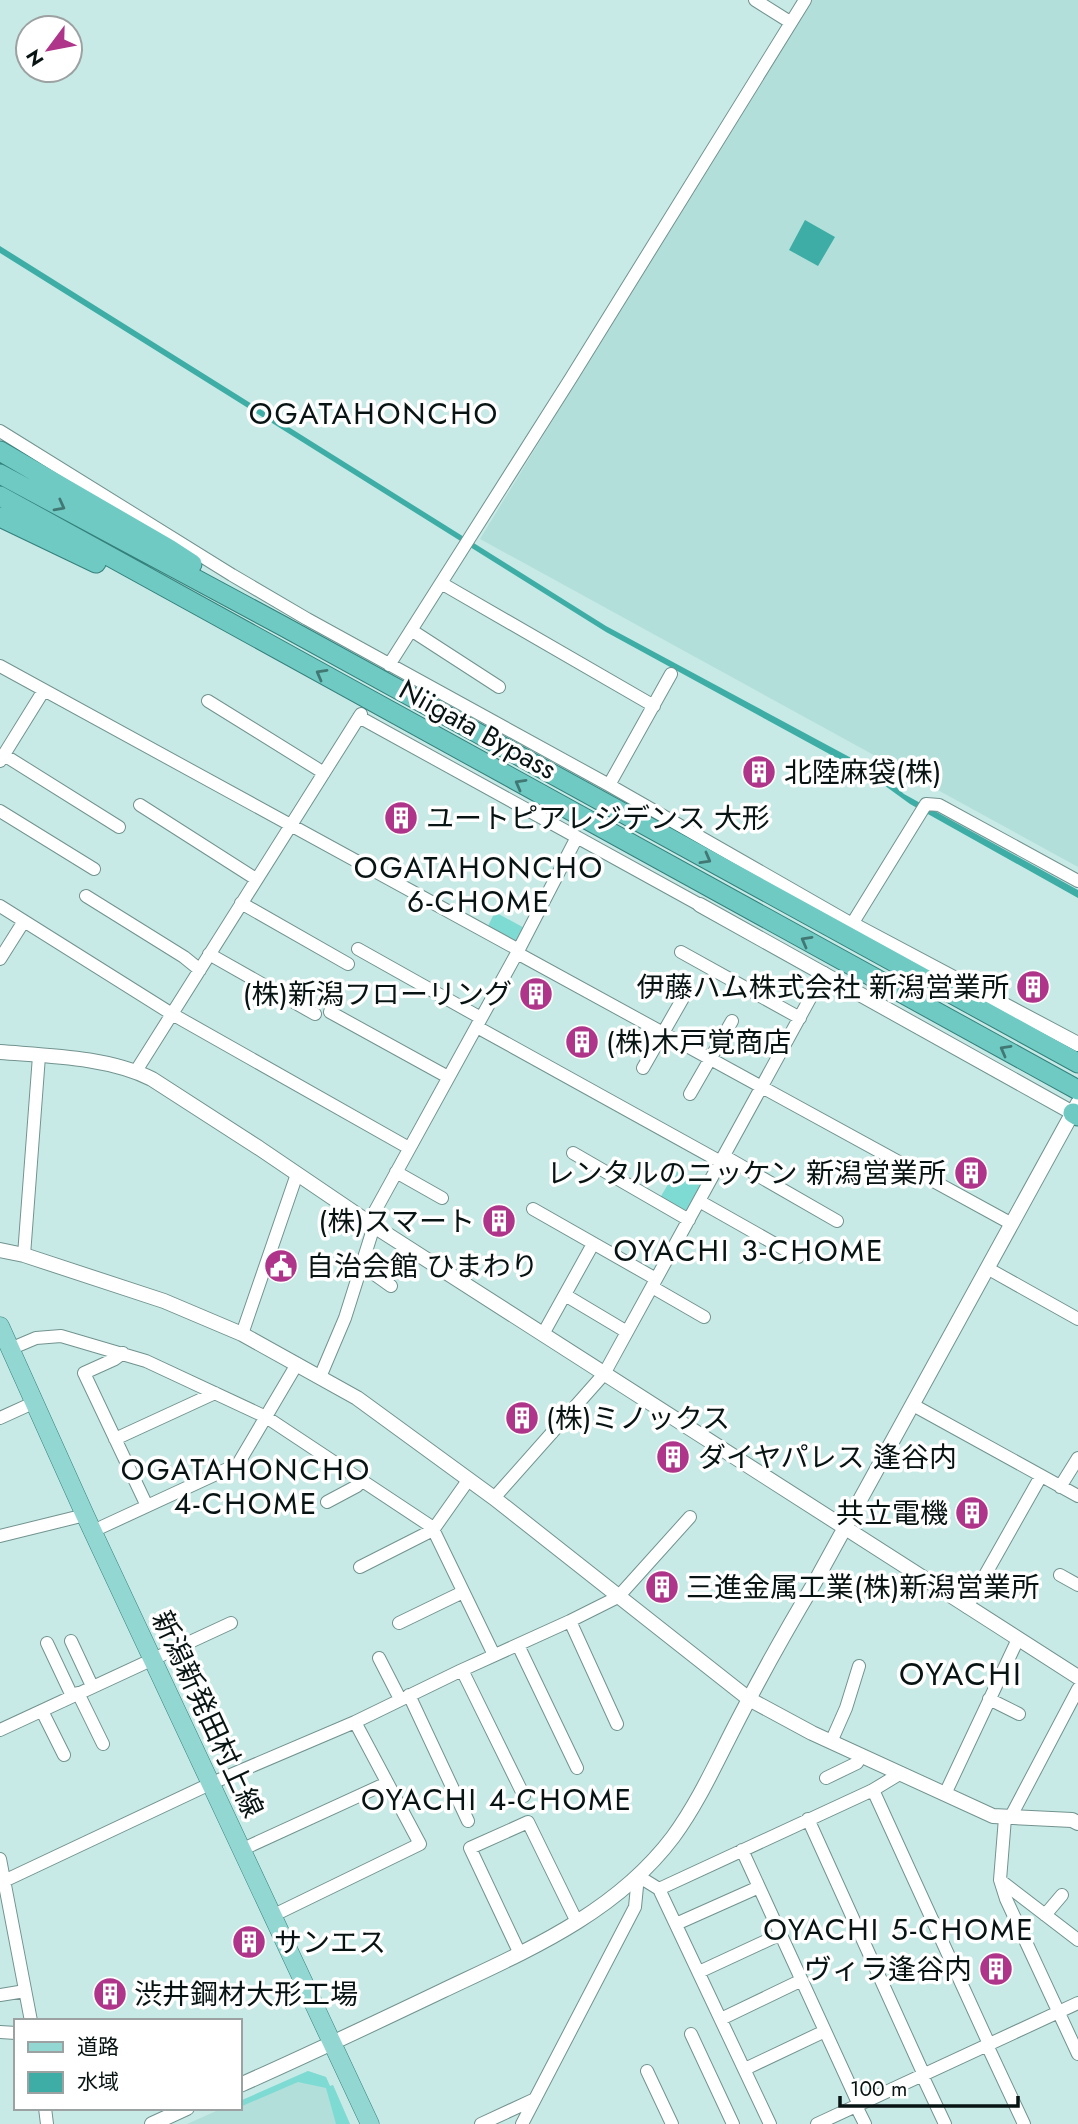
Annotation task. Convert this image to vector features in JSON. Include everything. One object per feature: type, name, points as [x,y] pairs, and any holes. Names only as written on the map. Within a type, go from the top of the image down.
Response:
[{"type":"highway","points":[[0,450],[169,550],[281,625]]},
{"type":"highway","name":"Niigata Bypass","points":[[0,474],[1077,1056]]},
{"type":"highway","name":"Niigata Bypass","points":[[0,496],[1071,1087]]},
{"type":"highway","points":[[0,517],[258,639]]},
{"type":"main road","name":"新潟新発田村上線","points":[[0,1326],[33,1403],[370,2124]]},
{"type":"street","points":[[755,0],[790,22]]},
{"type":"street","points":[[389,665],[804,0]]},
{"type":"street","points":[[0,431],[232,575],[389,665],[609,785],[1077,1056]]},
{"type":"street","points":[[441,583],[654,706]]},
{"type":"street","points":[[411,630],[499,687]]},
{"type":"street","points":[[0,666],[518,951],[710,1060],[1012,1224]]},
{"type":"street","points":[[609,785],[671,674]]},
{"type":"street","points":[[44,690],[2,758],[119,827]]},
{"type":"street","points":[[208,701],[324,773]]},
{"type":"street","points":[[136,1071],[360,715],[824,974],[1074,1119],[987,1268],[700,1793],[673,1836],[638,1876],[604,1905],[550,1939],[242,2084]]},
{"type":"street","points":[[139,805],[256,879]]},
{"type":"street","points":[[852,924],[923,808],[939,805],[1078,881]]},
{"type":"street","points":[[0,811],[94,869]]},
{"type":"street","points":[[320,1377],[363,1266],[371,1224],[396,1172],[577,838]]},
{"type":"street","points":[[86,896],[184,957],[200,970]]},
{"type":"street","points":[[241,903],[348,964]]},
{"type":"street","points":[[0,906],[172,1014],[409,1148]]},
{"type":"street","points":[[0,959],[24,921]]},
{"type":"street","points":[[358,949],[479,1022],[838,1221]]},
{"type":"street","points":[[681,952],[800,1018]]},
{"type":"street","points":[[209,954],[315,1014]]},
{"type":"street","points":[[494,1498],[604,1374],[824,974]]},
{"type":"street","points":[[643,1068],[687,990]]},
{"type":"street","points":[[330,1012],[448,1077]]},
{"type":"street","points":[[690,1094],[732,1021]]},
{"type":"street","points":[[0,1052],[117,1066],[136,1071],[163,1086],[371,1224],[1078,1677]]},
{"type":"street","points":[[24,1255],[39,1056]]},
{"type":"street","points":[[573,1153],[689,1220]]},
{"type":"street","points":[[396,1172],[442,1198]]},
{"type":"street","points":[[242,1334],[297,1174]]},
{"type":"street","points":[[699,1201],[798,1257]]},
{"type":"street","points":[[533,1209],[593,1244],[704,1317]]},
{"type":"street","points":[[543,1334],[593,1244]]},
{"type":"street","points":[[0,1250],[24,1255],[164,1301],[242,1334],[357,1398],[494,1498],[749,1699],[831,1742],[993,1816],[1078,1822]]},
{"type":"street","points":[[363,1266],[391,1286]]},
{"type":"street","points":[[987,1268],[1078,1319]]},
{"type":"street","points":[[565,1295],[627,1332]]},
{"type":"street","points":[[10,1349],[36,1338],[61,1336],[146,1361],[266,1417],[432,1527],[494,1655]]},
{"type":"street","points":[[123,1353],[84,1373],[147,1506]]},
{"type":"street","points":[[0,1536],[89,1523],[147,1506],[237,1464],[297,1364]]},
{"type":"street","points":[[115,1439],[215,1393]]},
{"type":"street","points":[[0,1418],[33,1403]]},
{"type":"street","points":[[912,1405],[1078,1496]]},
{"type":"street","points":[[1060,1487],[1078,1458]]},
{"type":"street","points":[[967,1606],[1041,1476]]},
{"type":"street","points":[[360,1567],[433,1530],[469,1479]]},
{"type":"street","points":[[327,1502],[357,1486],[361,1480]]},
{"type":"street","points":[[4,1881],[212,1783],[355,1721],[570,1622],[618,1597],[690,1517]]},
{"type":"street","points":[[1060,1575],[1078,1585]]},
{"type":"street","points":[[399,1623],[463,1592]]},
{"type":"street","points":[[570,1622],[617,1724]]},
{"type":"street","points":[[0,1730],[232,1623]]},
{"type":"street","points":[[945,1794],[1018,1639]]},
{"type":"street","points":[[71,1641],[92,1686]]},
{"type":"street","points":[[47,1643],[103,1744]]},
{"type":"street","points":[[517,1645],[577,1768]]},
{"type":"street","points":[[379,1658],[405,1697],[468,1821]]},
{"type":"street","points":[[831,1742],[846,1708],[859,1666]]},
{"type":"street","points":[[462,1670],[524,1796]]},
{"type":"street","points":[[1078,1689],[1007,1818],[1000,1880],[1006,1899],[1078,2054]]},
{"type":"street","points":[[989,1699],[1018,1714]]},
{"type":"street","points":[[43,1710],[64,1755]]},
{"type":"street","points":[[274,1915],[420,1844],[355,1721]]},
{"type":"street","points":[[826,1778],[857,1763],[861,1755]]},
{"type":"street","points":[[659,1888],[873,1790],[901,1773]]},
{"type":"street","points":[[243,1849],[387,1783]]},
{"type":"street","points":[[873,1790],[1024,2124]]},
{"type":"street","points":[[808,1819],[945,2124]]},
{"type":"street","points":[[520,1954],[470,1848],[528,1822],[577,1922]]},
{"type":"street","points":[[742,1850],[865,2124]]},
{"type":"street","points":[[0,1859],[6,1921],[31,2019]]},
{"type":"street","points":[[638,1876],[659,1888],[770,2124]]},
{"type":"street","points":[[522,2124],[635,1907],[638,1876]]},
{"type":"street","points":[[1000,1880],[1078,1940]]},
{"type":"street","points":[[676,1924],[759,1886]]},
{"type":"street","points":[[1045,1915],[1062,1895]]},
{"type":"street","points":[[699,1972],[781,1934]]},
{"type":"street","points":[[721,2019],[802,1980]]},
{"type":"street","points":[[0,1996],[25,1990]]},
{"type":"street","points":[[817,2124],[1078,2003]]},
{"type":"street","points":[[745,2069],[825,2031]]},
{"type":"street","points":[[691,2034],[733,2124]]},
{"type":"street","points":[[647,2071],[672,2124]]},
{"type":"street","points":[[481,2124],[535,2098]]},
{"type":"street","points":[[152,2124],[183,2110]]},
{"type":"shaded area","points":[[809,0],[1078,0],[1078,867],[480,539]]},
{"type":"shaded area","points":[[495,912],[528,930],[518,948],[486,930]]},
{"type":"shaded area","points":[[676,1171],[706,1188],[689,1218],[658,1201]]},
{"type":"shaded area","points":[[308,2071],[326,2077],[330,2086],[333,2085],[350,2124],[187,2124],[218,2110],[242,2110],[242,2100]]},
{"type":"shaded area","points":[[308,2071],[326,2077],[330,2086],[333,2085],[350,2124],[336,2124],[326,2088],[298,2082],[242,2106],[242,2100]]},
{"type":"water","points":[[805,220],[835,237],[818,266],[789,250]]},
{"type":"water","points":[[0,246],[606,626],[881,774],[904,794],[1078,890],[1078,898],[910,804],[877,780],[606,632],[0,253]]},
{"type":"place","name":"北陸麻袋(株)","points":[[759,772]]},
{"type":"place","name":"ユートピアレジデンス 大形","points":[[401,818]]},
{"type":"place","name":"伊藤ハム株式会社 新潟営業所","points":[[1033,987]]},
{"type":"place","name":"(株)新潟フローリング","points":[[536,994]]},
{"type":"place","name":"(株)木戸覚商店","points":[[582,1042]]},
{"type":"place","name":"レンタルのニッケン 新潟営業所","points":[[971,1173]]},
{"type":"place","name":"(株)スマート","points":[[499,1221]]},
{"type":"place","name":"自治会館 ひまわり","points":[[281,1266]]},
{"type":"place","name":"(株)ミノックス","points":[[522,1418]]},
{"type":"place","name":"ダイヤパレス 逢谷内","points":[[673,1457]]},
{"type":"place","name":"共立電機","points":[[972,1513]]},
{"type":"place","name":"三進金属工業(株)新潟営業所","points":[[662,1587]]},
{"type":"place","name":"サンエス","points":[[249,1942]]},
{"type":"place","name":"ヴィラ逢谷内","points":[[996,1969]]},
{"type":"place","name":"渋井鋼材大形工場","points":[[110,1994]]},
{"type":"district","name":"OGATAHONCHO","points":[[374,414]]},
{"type":"district","name":"OGATAHONCHO 6-CHOME","points":[[479,885]]},
{"type":"district","name":"OYACHI 3-CHOME","points":[[749,1251]]},
{"type":"district","name":"OGATAHONCHO 4-CHOME","points":[[246,1487]]},
{"type":"district","name":"OYACHI","points":[[961,1674]]},
{"type":"district","name":"OYACHI 4-CHOME","points":[[497,1800]]},
{"type":"district","name":"OYACHI 5-CHOME","points":[[899,1930]]}]
